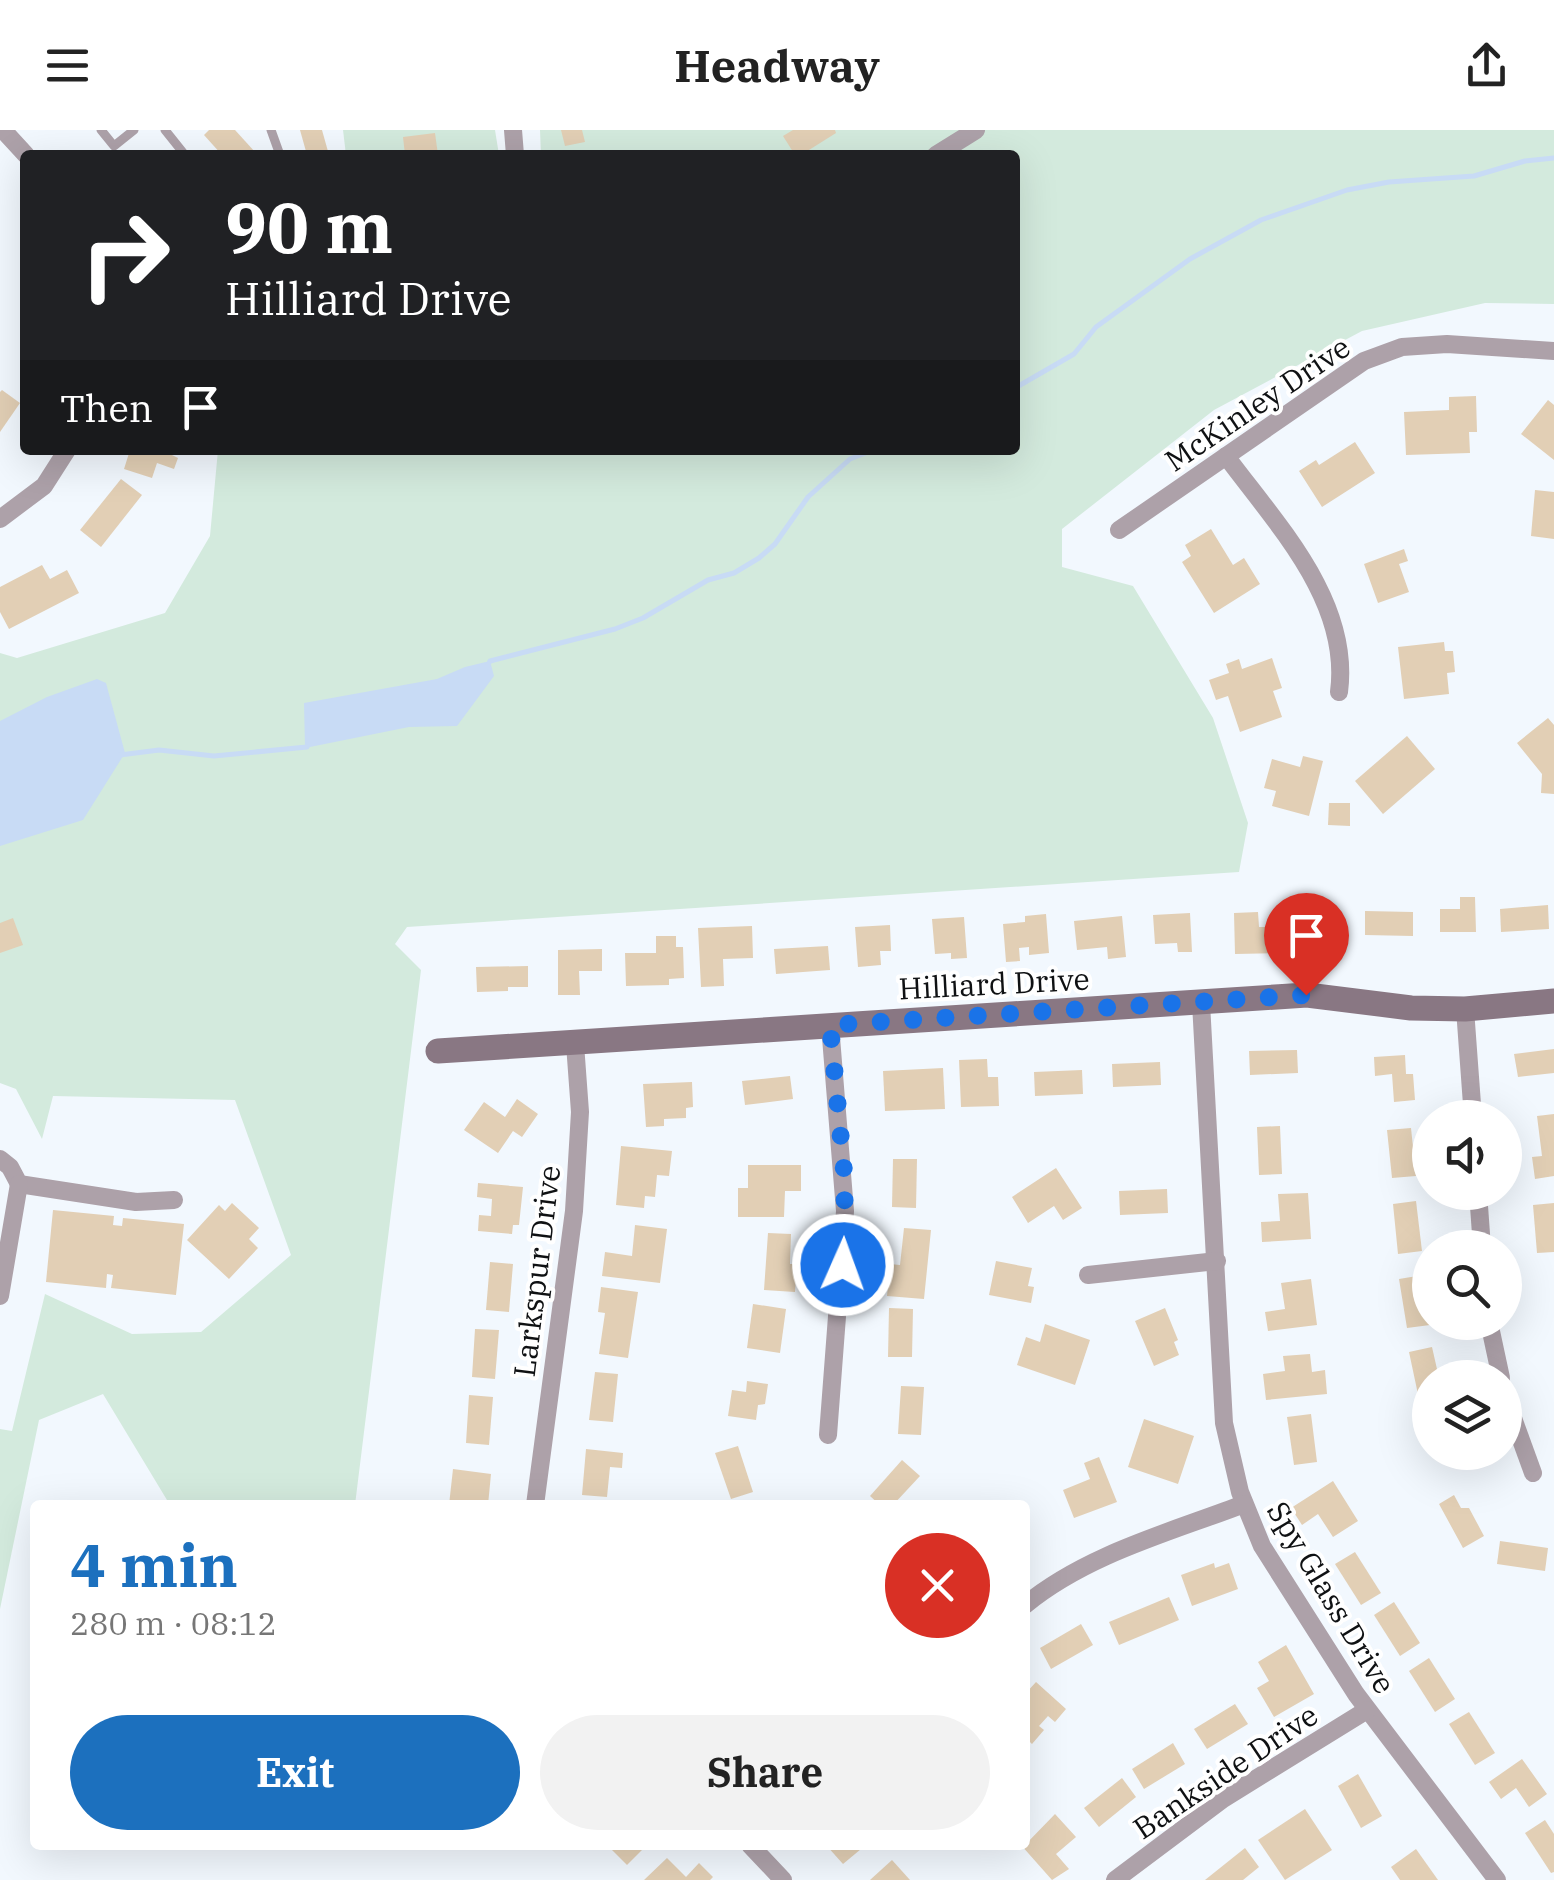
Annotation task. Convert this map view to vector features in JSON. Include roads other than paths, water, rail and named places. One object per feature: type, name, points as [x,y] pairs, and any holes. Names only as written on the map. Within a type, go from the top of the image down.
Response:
[{"type":"street","points":[[3,130],[21,150]]},
{"type":"street","points":[[944,150],[976,130]]},
{"type":"street","name":"McKinley Drive","points":[[1119,530],[1364,362],[1402,347],[1446,344],[1554,352]]},
{"type":"street","points":[[0,519],[44,486],[64,455]]},
{"type":"street","points":[[1226,456],[1308,567],[1339,644],[1340,692]]},
{"type":"street","name":"Hilliard Drive","points":[[438,1051],[1306,995],[1411,1008],[1465,1009],[1554,1001]]},
{"type":"street","name":"Spy Glass Drive","points":[[1201,1003],[1224,1424],[1244,1504],[1262,1546],[1367,1710],[1498,1880]]},
{"type":"street","points":[[1465,1009],[1472,1100]]},
{"type":"street","points":[[828,1436],[846,1210],[830,1025]]},
{"type":"street","name":"Larkspur Drive","points":[[536,1500],[574,1210],[580,1112],[575,1044]]},
{"type":"street","points":[[0,1160],[10,1167],[19,1184],[0,1291]]},
{"type":"street","points":[[19,1184],[136,1202],[174,1200]]},
{"type":"street","points":[[1088,1275],[1216,1261]]},
{"type":"street","points":[[1522,1441],[1534,1473]]},
{"type":"street","points":[[1030,1601],[1056,1582],[1112,1554],[1244,1504]]},
{"type":"street","name":"Bankside Drive","points":[[1115,1880],[1223,1799],[1367,1710]]},
{"type":"street","points":[[755,1850],[783,1880]]},
{"type":"lane","points":[[100,130],[114,146],[134,130]]},
{"type":"lane","points":[[165,130],[181,150]]},
{"type":"water","points":[[490,661],[494,676],[457,726],[409,727],[305,748],[304,703],[437,679]]},
{"type":"water","points":[[97,679],[106,683],[125,753],[83,820],[0,846],[0,721],[47,697]]},
{"type":"waterway","points":[[1020,385],[1074,354],[1096,327],[1190,259],[1261,220],[1347,190],[1389,182],[1474,176],[1525,161],[1554,158]]},
{"type":"waterway","points":[[487,667],[490,661],[615,629],[643,618],[708,580],[734,573],[775,544],[808,497],[850,459],[860,455]]},
{"type":"waterway","points":[[120,755],[159,750],[214,756],[307,747]]}]
